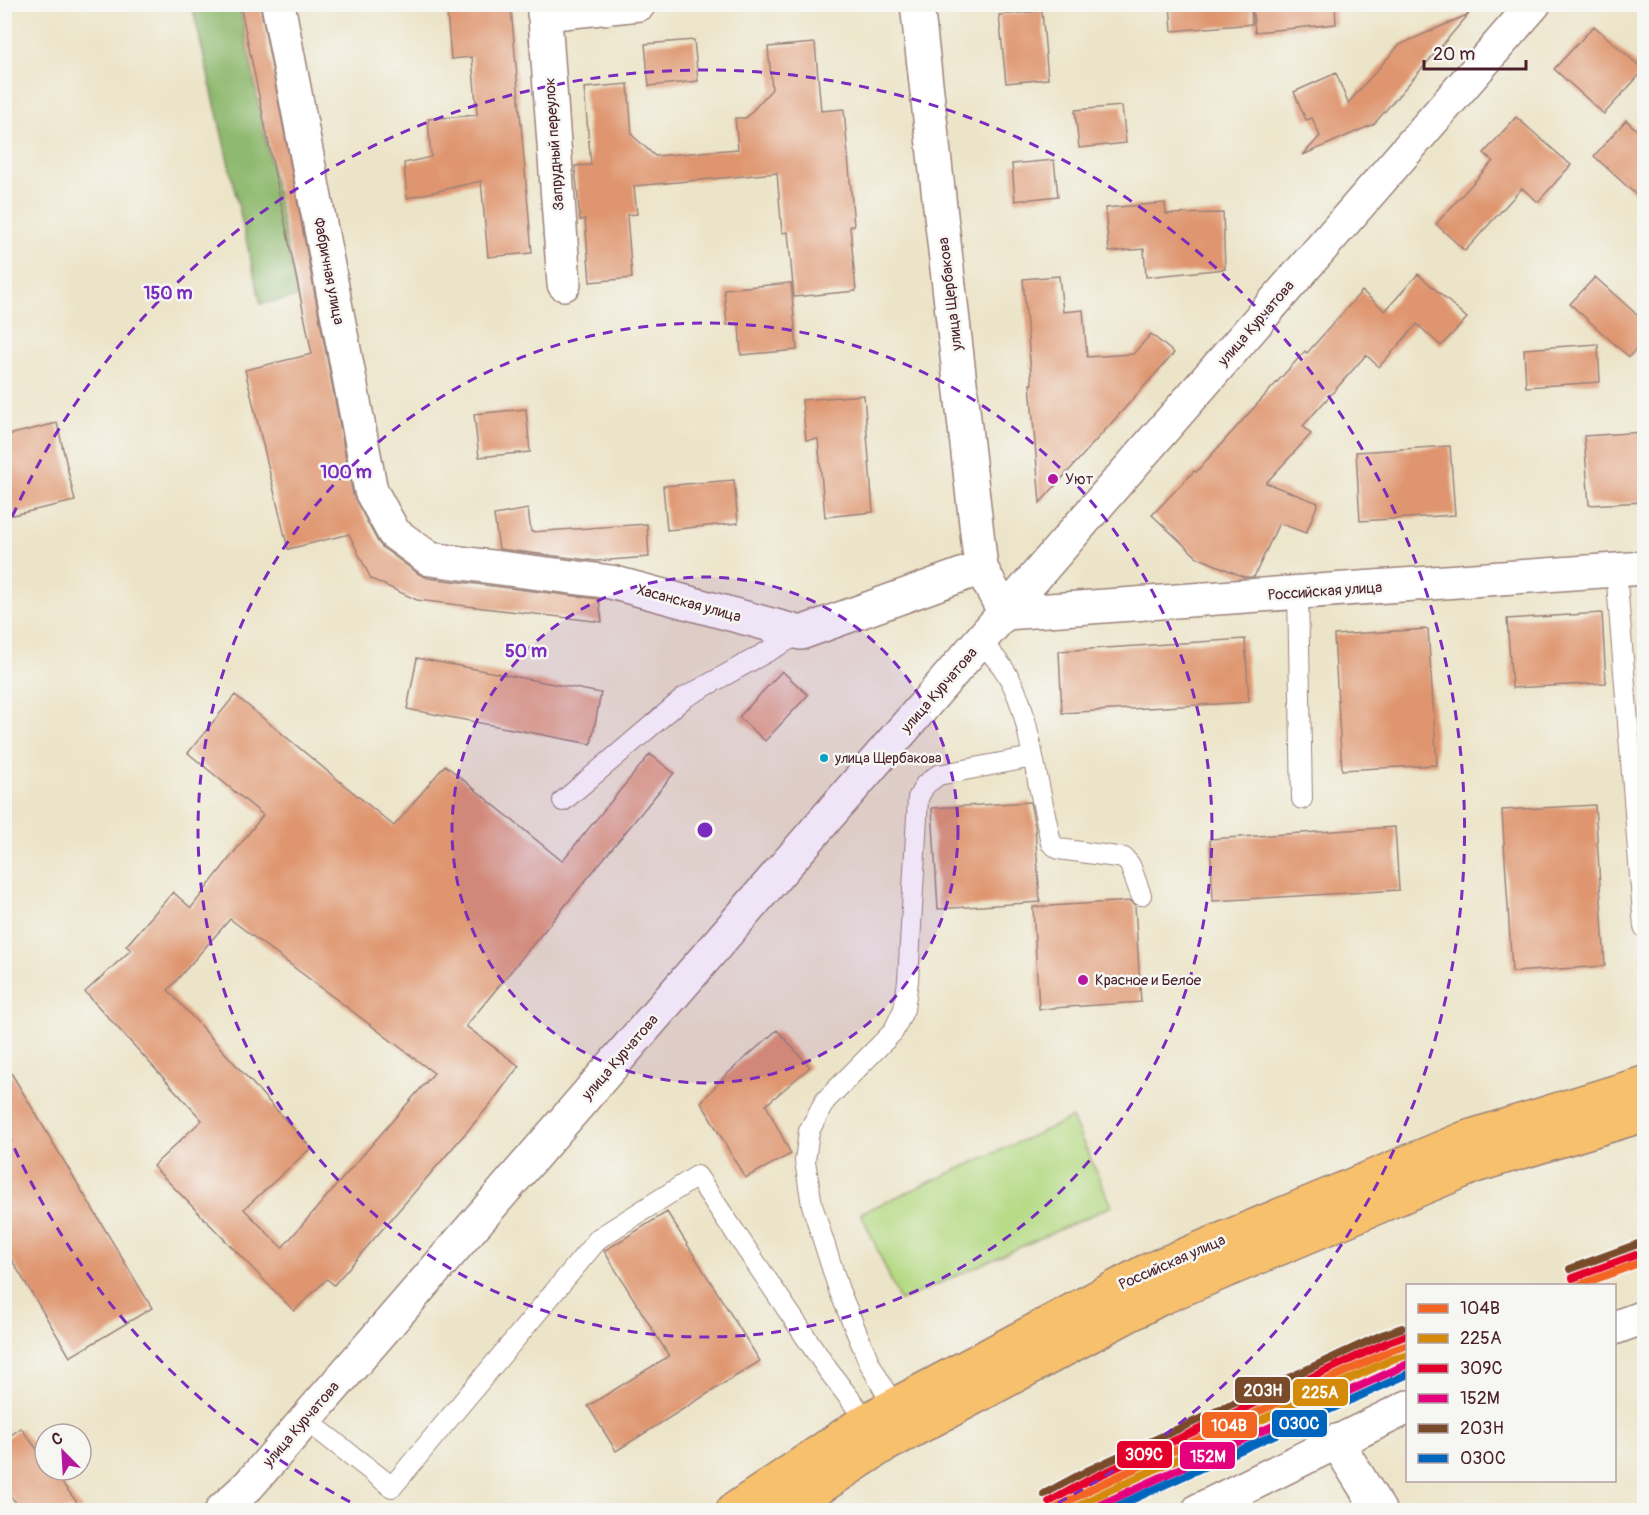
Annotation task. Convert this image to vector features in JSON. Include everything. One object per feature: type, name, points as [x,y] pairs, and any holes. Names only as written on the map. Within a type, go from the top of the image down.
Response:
[{"type":"main road","name":"Российская улица","points":[[732,1510],[879,1413],[1146,1271],[1465,1138],[1644,1083]]},
{"type":"main road","name":"Российская улица","points":[[786,1510],[882,1447],[1159,1299],[1475,1166],[1644,1115]]},
{"type":"street","name":"Фабричная улица","points":[[278,4],[371,491],[394,533]]},
{"type":"street","points":[[544,9],[639,4]]},
{"type":"street","name":"улица Щербакова","points":[[917,4],[981,568],[1005,613]]},
{"type":"street","name":"улица Курчатова","points":[[222,1510],[242,1498],[305,1419],[1534,4]]},
{"type":"street","name":"Запрудный переулок","points":[[544,9],[564,284]]},
{"type":"street","name":"Хасанская улица","points":[[394,533],[430,559],[611,582],[801,633]]},
{"type":"street","points":[[801,633],[981,568]]},
{"type":"street","name":"Российская улица","points":[[1005,613],[1630,569]]},
{"type":"street","points":[[1616,1327],[1644,1317]]},
{"type":"street","points":[[1199,1510],[1406,1407]]},
{"type":"street","points":[[1336,1441],[1379,1510]]},
{"type":"lane","points":[[1630,569],[1644,927]]},
{"type":"lane","points":[[1298,593],[1302,799]]},
{"type":"lane","points":[[563,801],[684,698],[801,633]]},
{"type":"lane","points":[[981,642],[1005,671],[1017,693],[1025,718],[1052,843],[1059,849],[1124,858],[1130,865],[1141,895]]},
{"type":"lane","points":[[879,1413],[868,1362],[839,1290],[812,1205],[805,1161],[809,1131],[825,1101],[893,1032],[904,1009],[908,981],[918,798],[925,785],[938,775],[1033,757]]},
{"type":"lane","points":[[305,1419],[392,1487],[599,1238],[698,1176],[828,1370],[879,1413]]},
{"type":"green space","points":[[192,5],[239,5],[297,297],[261,304]]},
{"type":"green space","points":[[1072,1118],[1112,1206],[900,1301],[861,1213]]},
{"type":"building","points":[[240,4],[260,4],[353,495],[378,542],[419,574],[428,578],[599,599],[602,622],[417,600],[371,579],[349,534],[288,549],[245,370],[312,354]]},
{"type":"building","points":[[1170,4],[1251,4],[1252,24],[1172,31]]},
{"type":"building","points":[[1252,4],[1335,4],[1336,24],[1255,32]]},
{"type":"building","points":[[511,7],[532,253],[488,257],[481,181],[407,198],[404,163],[431,157],[428,119],[477,115],[472,57],[451,59],[447,12]]},
{"type":"building","points":[[1042,11],[1048,79],[1006,83],[999,15]]},
{"type":"building","points":[[1469,14],[1374,124],[1303,155],[1320,136],[1312,118],[1306,120],[1294,92],[1336,73],[1348,103],[1399,45]]},
{"type":"building","points":[[1594,26],[1644,70],[1604,114],[1554,69]]},
{"type":"building","points":[[694,40],[698,81],[649,86],[645,44]]},
{"type":"building","points":[[815,43],[821,111],[844,109],[854,226],[850,226],[856,291],[794,297],[788,232],[782,233],[777,173],[634,186],[637,214],[627,215],[632,278],[590,282],[585,219],[580,220],[575,166],[591,165],[584,88],[628,84],[632,135],[655,156],[738,149],[735,118],[746,118],[772,89],[768,47]]},
{"type":"building","points":[[1122,106],[1126,143],[1079,148],[1075,110]]},
{"type":"building","points":[[1516,117],[1571,165],[1538,202],[1522,188],[1465,251],[1436,224],[1493,161],[1484,153]]},
{"type":"building","points":[[1626,120],[1644,137],[1644,202],[1594,156]]},
{"type":"building","points":[[1054,160],[1058,196],[1015,201],[1012,164]]},
{"type":"building","points":[[1165,203],[1166,214],[1223,213],[1225,269],[1146,277],[1144,249],[1109,252],[1105,208]]},
{"type":"building","points":[[1418,274],[1467,318],[1441,346],[1417,324],[1379,367],[1366,355],[1303,426],[1311,434],[1266,483],[1318,503],[1306,533],[1279,523],[1254,577],[1244,577],[1197,557],[1152,515],[1194,471],[1196,472],[1362,291],[1385,311]]},
{"type":"building","points":[[1059,276],[1063,312],[1083,310],[1087,357],[1133,354],[1151,334],[1174,353],[1040,503],[1023,279]]},
{"type":"building","points":[[1595,277],[1644,321],[1644,340],[1629,357],[1570,304]]},
{"type":"building","points":[[791,283],[797,350],[741,355],[739,324],[727,325],[724,289]]},
{"type":"building","points":[[1598,344],[1600,382],[1526,387],[1524,349]]},
{"type":"building","points":[[864,395],[873,512],[825,517],[818,439],[806,440],[802,400]]},
{"type":"building","points":[[526,409],[530,452],[479,457],[474,414]]},
{"type":"building","points":[[57,423],[75,501],[4,517],[4,436]]},
{"type":"building","points":[[1644,432],[1644,502],[1589,505],[1584,436]]},
{"type":"building","points":[[1450,446],[1455,515],[1360,521],[1356,452]]},
{"type":"building","points":[[734,480],[738,523],[667,530],[663,486]]},
{"type":"building","points":[[528,509],[531,532],[647,524],[649,557],[596,561],[499,549],[494,515]]},
{"type":"building","points":[[1602,613],[1606,683],[1512,688],[1507,619]]},
{"type":"building","points":[[1428,629],[1437,765],[1342,770],[1334,635]]},
{"type":"building","points":[[1245,639],[1249,702],[1062,713],[1059,651]]},
{"type":"building","points":[[417,658],[601,693],[591,744],[407,709]]},
{"type":"building","points":[[782,671],[808,695],[765,741],[739,717]]},
{"type":"building","points":[[235,695],[394,826],[445,765],[562,861],[650,754],[674,773],[466,1026],[519,1066],[489,1106],[334,1285],[327,1279],[294,1311],[153,1166],[202,1120],[85,992],[131,950],[126,946],[173,892],[191,908],[263,815],[188,753]],"holes":[[[230,919],[434,1073],[282,1248],[244,1209],[311,1148],[168,990]]]},
{"type":"building","points":[[1030,802],[1035,826],[1040,902],[938,909],[932,808]]},
{"type":"building","points":[[1595,805],[1605,966],[1512,972],[1502,810]]},
{"type":"building","points":[[1395,827],[1399,890],[1213,901],[1210,839]]},
{"type":"building","points":[[1131,901],[1135,905],[1141,1002],[1039,1009],[1033,907]]},
{"type":"building","points":[[777,1030],[810,1067],[766,1105],[791,1154],[745,1178],[701,1102],[726,1075]]},
{"type":"building","points":[[4,1061],[152,1308],[70,1357],[4,1247]]},
{"type":"building","points":[[667,1212],[760,1361],[616,1451],[588,1406],[669,1356],[604,1251]]},
{"type":"building","points":[[21,1428],[33,1444],[33,1482],[61,1482],[83,1510],[22,1510],[4,1488],[4,1440]]},
{"type":"transit line","name":"203Н","points":[[1570,1269],[1638,1244]]},
{"type":"transit line","name":"309С","points":[[1573,1278],[1641,1253]]},
{"type":"transit line","name":"104В","points":[[1582,1284],[1644,1261]]},
{"type":"transit line","name":"203Н","points":[[1044,1494],[1085,1472],[1382,1335],[1402,1328]]},
{"type":"transit line","name":"309С","points":[[1049,1502],[1089,1480],[1405,1336]]},
{"type":"transit line","name":"104В","points":[[1053,1510],[1093,1488],[1406,1346]]},
{"type":"transit line","name":"225А","points":[[1071,1510],[1393,1359],[1406,1356]]},
{"type":"transit line","name":"152М","points":[[1089,1510],[1406,1365]]},
{"type":"transit line","name":"030C","points":[[1109,1510],[1406,1375]]},
{"type":"place","name":"Уют","points":[[1053,479]]},
{"type":"place","name":"улица Щербакова","points":[[824,758]]},
{"type":"place","name":"Красное и Белое","points":[[1083,980]]}]
